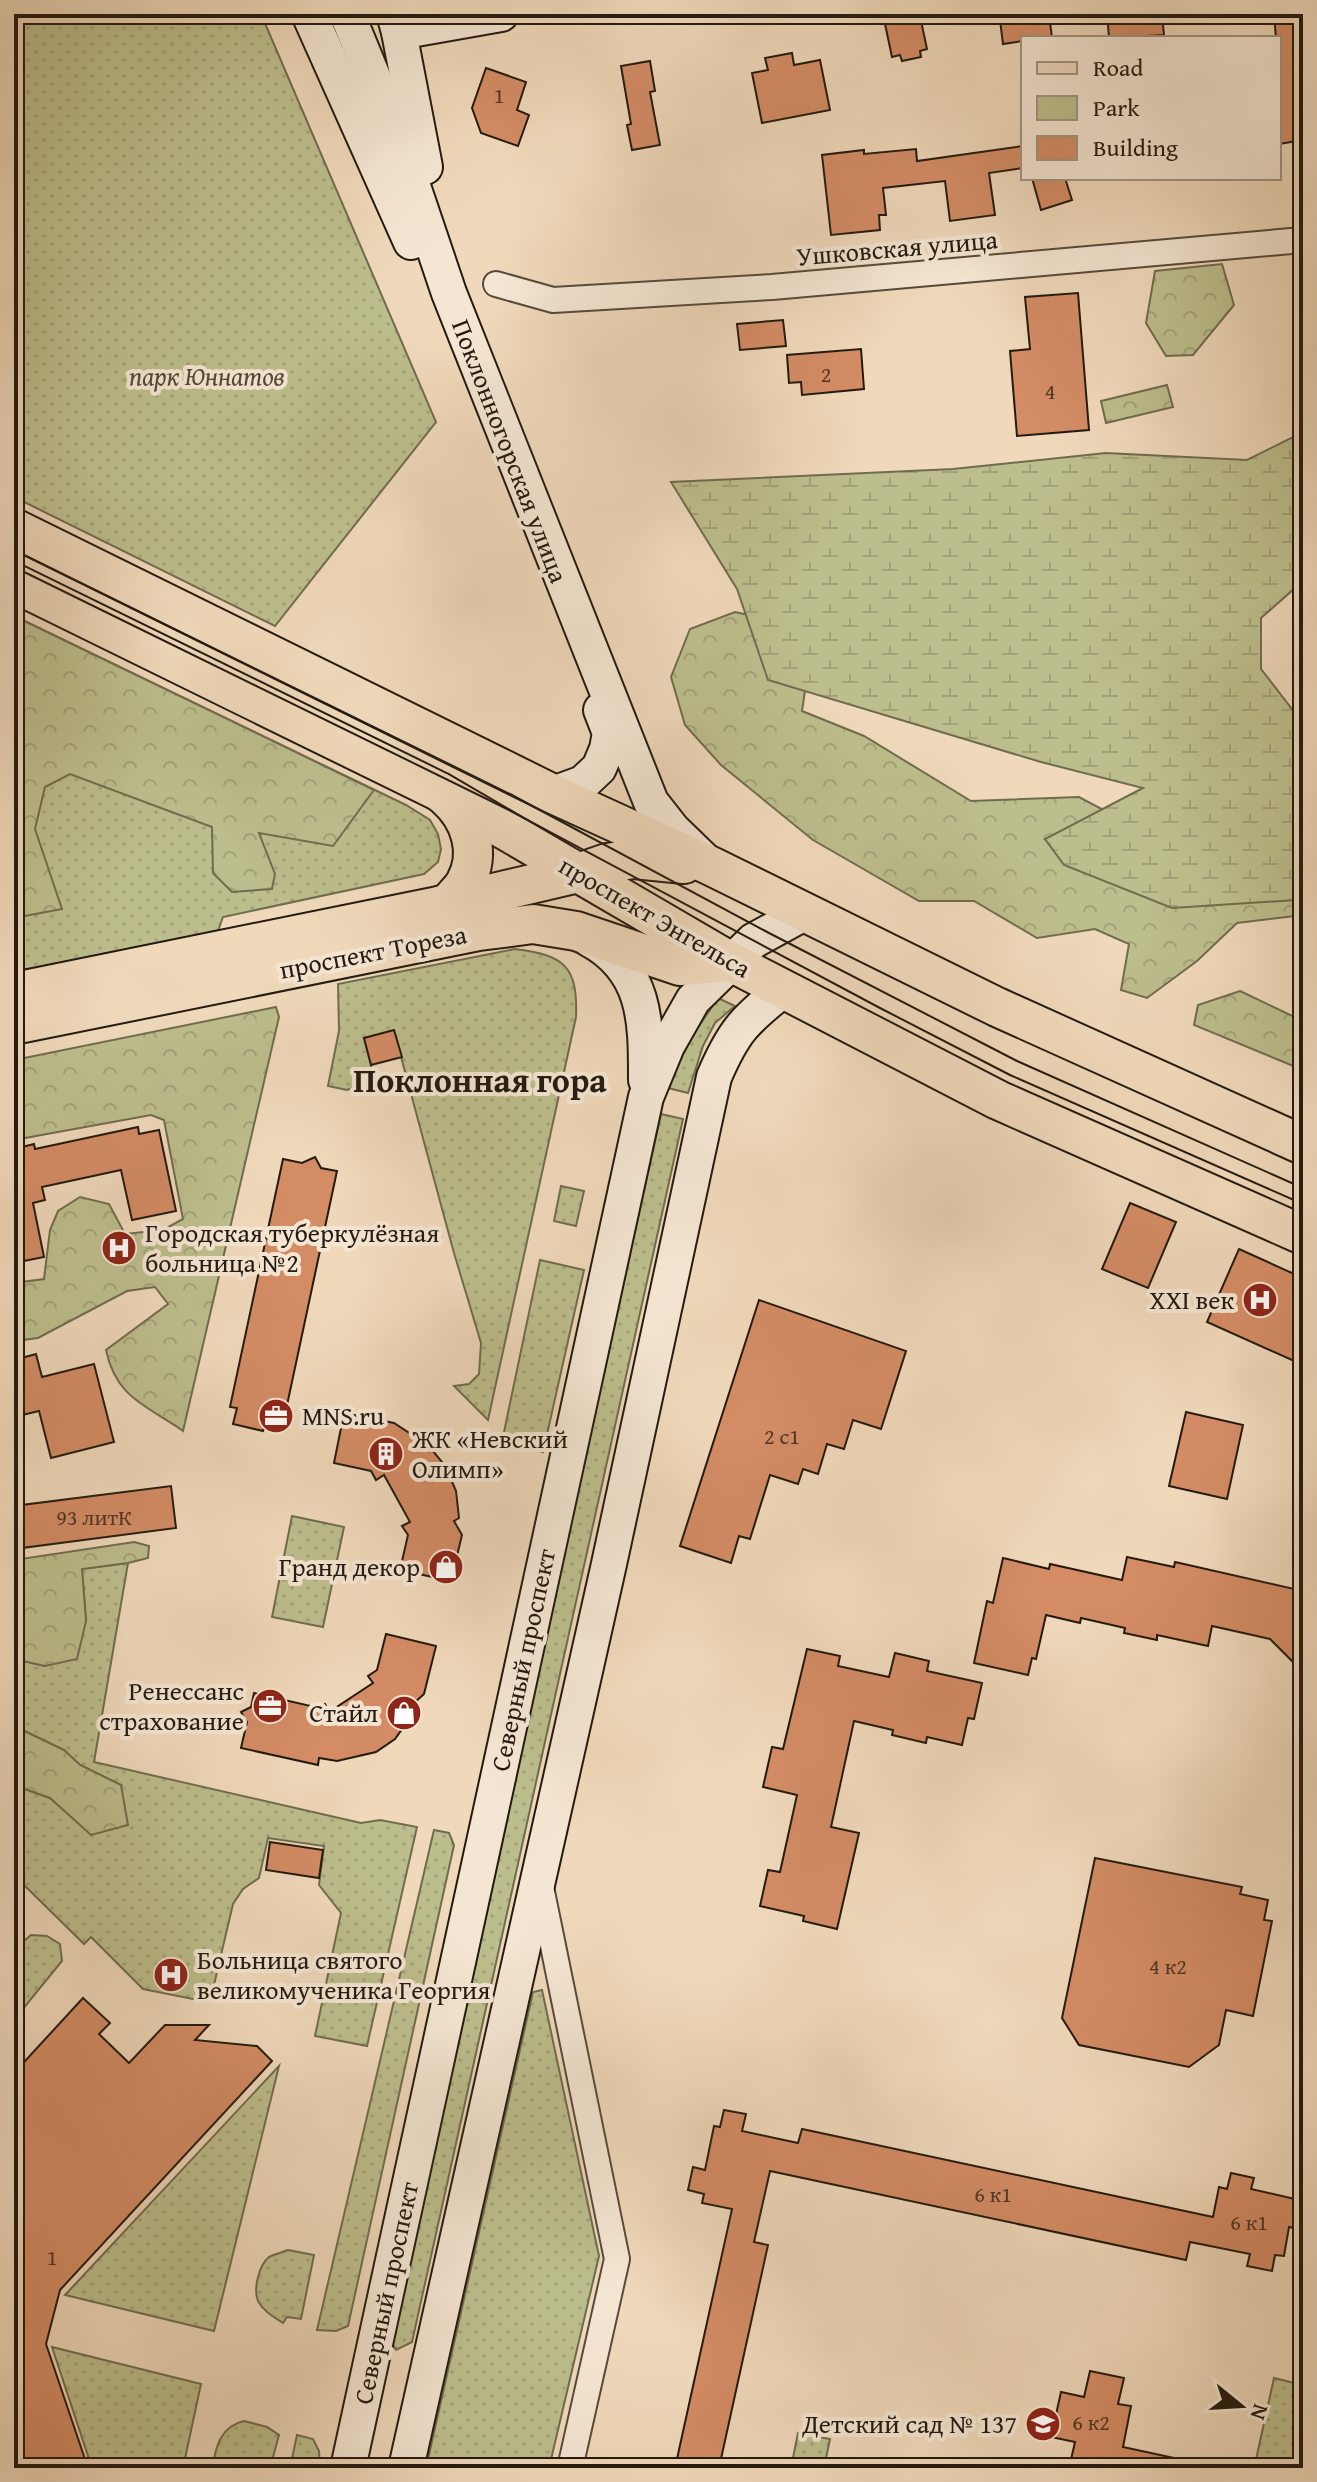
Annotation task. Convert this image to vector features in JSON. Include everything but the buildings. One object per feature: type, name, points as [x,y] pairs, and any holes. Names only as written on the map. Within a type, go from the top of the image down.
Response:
[{"type":"main road","name":"Поклонногорская улица","points":[[309,14],[434,292],[610,733],[599,768],[583,783],[553,794]]},
{"type":"main road","name":"Поклонногорская улица","points":[[347,14],[390,118],[449,293],[651,802],[673,830],[711,866]]},
{"type":"main road","points":[[449,293],[396,23],[501,14]]},
{"type":"main road","points":[[14,528],[553,794],[711,866],[997,1007],[1303,1145]]},
{"type":"main road","name":"проспект Энгельса","points":[[14,583],[438,791],[731,962],[998,1100],[1303,1235]]},
{"type":"main road","points":[[438,791],[458,808],[471,831],[473,857],[465,882],[449,903]]},
{"type":"main road","name":"проспект Тореза","points":[[14,992],[449,903],[578,873],[607,863],[634,859],[711,866]]},
{"type":"main road","name":"Северный проспект","points":[[348,2468],[646,1097],[693,1000],[753,941],[804,913]]},
{"type":"main road","name":"проспект Тореза","points":[[14,1025],[479,931],[533,924],[576,931],[680,966],[731,962]]},
{"type":"main road","points":[[576,931],[604,946],[626,969],[641,998],[646,1030],[646,1097]]},
{"type":"main road","points":[[407,2462],[714,1077],[730,1041],[743,1023],[784,989]]},
{"type":"main road","points":[[373,2354],[388,2367],[411,2373],[428,2367]]},
{"type":"main road","points":[[356,2434],[373,2432],[395,2437],[407,2462]]},
{"type":"street","name":"Ушковская улица","points":[[496,284],[553,300],[710,291],[1303,240]]},
{"type":"street","points":[[539,1875],[617,2259],[570,2468]]},
{"type":"green space","name":"парк Юннатов","points":[[14,14],[261,14],[436,422],[275,626],[14,497]]},
{"type":"green space","points":[[1222,264],[1234,305],[1193,355],[1166,356],[1146,323],[1155,271]]},
{"type":"green space","points":[[1167,385],[1173,407],[1106,423],[1101,401]]},
{"type":"green space","points":[[1303,432],[1303,586],[1294,589],[1261,618],[1261,669],[1292,709],[1303,717],[1303,898],[1296,900],[1172,908],[1064,865],[1045,839],[1143,788],[1041,762],[768,680],[737,589],[671,482],[953,469],[1106,453],[1247,460]]},
{"type":"green space","points":[[735,612],[814,629],[802,711],[864,736],[971,801],[1079,797],[1126,822],[1303,808],[1303,915],[1237,923],[1197,961],[1147,998],[1121,990],[1129,944],[1095,929],[1037,938],[974,901],[919,901],[813,840],[721,765],[685,725],[671,677],[690,629]]},
{"type":"green space","points":[[14,616],[406,805],[430,820],[438,834],[441,849],[438,862],[424,874],[223,917],[218,931],[14,972]]},
{"type":"green space","points":[[14,616],[374,790],[333,846],[259,833],[275,874],[272,889],[232,892],[213,873],[212,827],[70,774],[45,787],[35,829],[62,909],[14,918]]},
{"type":"green space","points":[[515,949],[545,955],[565,966],[574,986],[576,1017],[488,1420],[454,1386],[469,1384],[479,1374],[481,1343],[394,1031],[364,1038],[371,1065],[370,1081],[347,1090],[328,1086],[339,1031],[338,984]]},
{"type":"green space","points":[[1240,991],[1303,1021],[1303,1070],[1194,1025],[1198,1005]]},
{"type":"green space","points":[[718,998],[735,1006],[715,1023],[703,1046],[688,1093],[668,1088],[686,1045]]},
{"type":"green space","points":[[276,1007],[279,1017],[183,1431],[125,1390],[117,1379],[106,1350],[168,1304],[155,1287],[127,1291],[38,1338],[14,1341],[14,1283],[44,1279],[50,1230],[58,1211],[80,1197],[109,1204],[125,1234],[163,1230],[183,1219],[164,1120],[151,1115],[14,1140],[14,1060]]},
{"type":"green space","points":[[661,1114],[683,1119],[412,2342],[396,2350],[389,2338]]},
{"type":"green space","points":[[561,1186],[584,1191],[576,1226],[554,1221]]},
{"type":"green space","points":[[540,1260],[584,1270],[543,1452],[521,1445],[504,1432]]},
{"type":"green space","points":[[292,1516],[344,1527],[323,1627],[272,1617]]},
{"type":"green space","points":[[134,1542],[149,1546],[148,1558],[82,1569],[86,1621],[77,1659],[45,1666],[14,1659],[14,1560]]},
{"type":"green space","points":[[128,1563],[94,1762],[361,1823],[380,1820],[417,1827],[367,2046],[315,2036],[341,1913],[319,1885],[324,1846],[268,1838],[259,1878],[243,1889],[233,1904],[213,1989],[198,2000],[143,1989],[91,1937],[84,1944],[25,1886],[14,1897],[14,1780],[19,1787],[50,1798],[65,1810],[121,1785],[80,1765],[64,1750],[14,1726],[14,1659],[45,1666],[86,1621],[82,1569]]},
{"type":"green space","points":[[14,1726],[64,1750],[80,1765],[121,1785],[128,1825],[91,1835],[50,1798],[19,1787],[14,1780]]},
{"type":"green space","points":[[434,1830],[449,1833],[454,1845],[348,2326],[336,2331],[317,2330]]},
{"type":"green space","points":[[31,1935],[47,1936],[60,1944],[62,1961],[14,2020],[14,1944],[18,1946]]},
{"type":"green space","points":[[542,1990],[599,2256],[549,2468],[426,2468],[533,1992]]},
{"type":"green space","points":[[279,2066],[214,2331],[65,2295]]},
{"type":"green space","points":[[288,2250],[314,2255],[301,2319],[287,2317],[283,2323],[263,2308],[256,2290],[265,2261]]},
{"type":"green space","points":[[52,2347],[201,2384],[183,2468],[92,2468]]},
{"type":"green space","points":[[1274,2378],[1303,2385],[1303,2468],[1274,2468],[1255,2464]]},
{"type":"green space","points":[[244,2421],[267,2427],[279,2435],[270,2468],[213,2468],[221,2438],[230,2428]]},
{"type":"green space","points":[[798,2433],[830,2439],[824,2468],[791,2468]]},
{"type":"green space","points":[[297,2435],[313,2439],[319,2451],[320,2468],[290,2468]]},
{"type":"tram line","points":[[14,550],[510,794],[1017,1061],[1303,1188]]},
{"type":"tram line","points":[[14,567],[503,807],[1010,1075],[1303,1204]]},
{"type":"place","name":"Городская туберкулёзная больница №2","points":[[119,1248]]},
{"type":"place","name":"XXI век","points":[[1260,1300]]},
{"type":"place","name":"MNS.ru","points":[[276,1416]]},
{"type":"place","name":"ЖК «Невский Олимп»","points":[[386,1454]]},
{"type":"place","name":"Гранд декор","points":[[446,1567]]},
{"type":"place","name":"Ренессанс страхование","points":[[270,1706]]},
{"type":"place","name":"Стайл","points":[[404,1713]]},
{"type":"place","name":"Больница святого великомученика Георгия","points":[[171,1975]]},
{"type":"place","name":"Детский сад № 137","points":[[1043,2424]]},
{"type":"district","name":"Поклонная гора","points":[[480,1080]]}]
